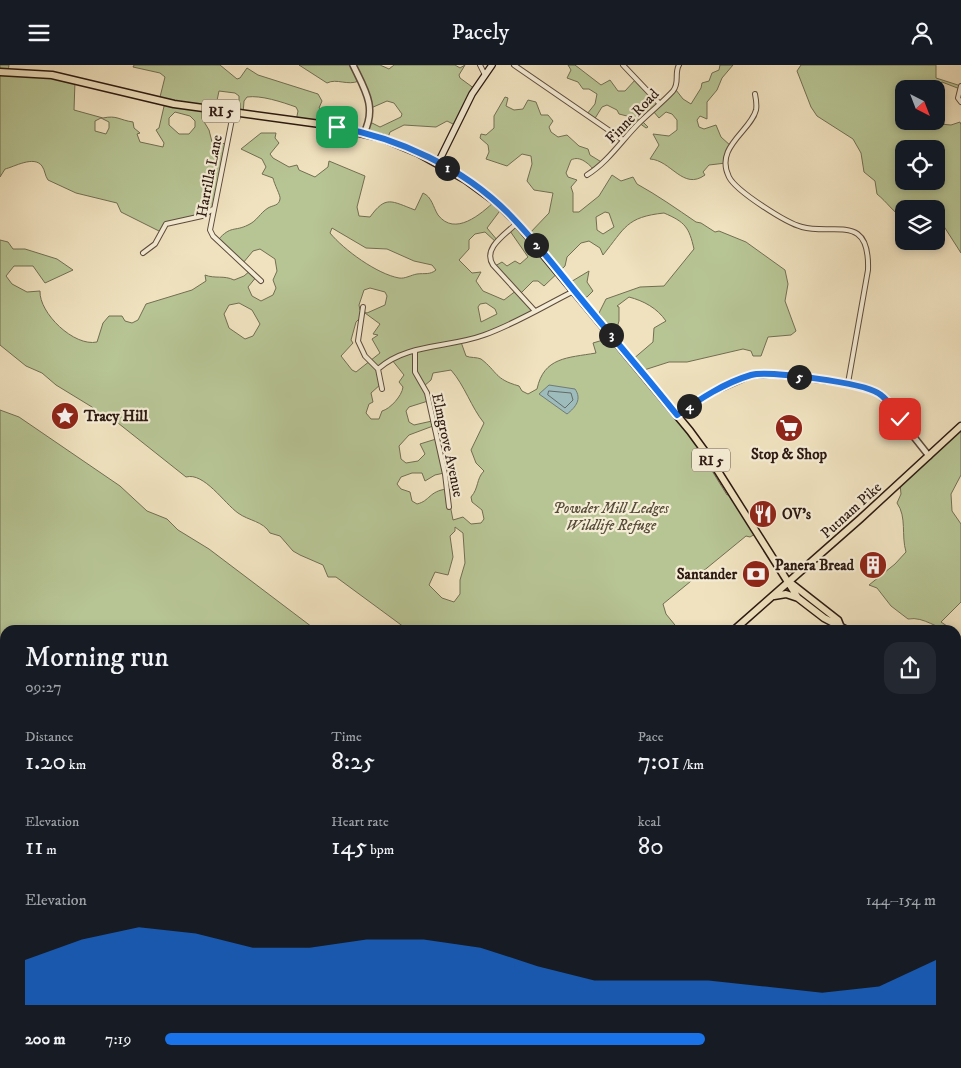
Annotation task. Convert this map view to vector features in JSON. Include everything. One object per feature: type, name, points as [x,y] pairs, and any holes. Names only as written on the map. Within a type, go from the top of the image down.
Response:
[{"type":"highway","points":[[0,921],[0,938]]},
{"type":"main road","points":[[438,163],[459,117],[492,65]]},
{"type":"main road","name":"RI 5","points":[[0,72],[52,75],[136,96],[233,114],[299,121],[364,133],[401,145],[438,163],[487,194],[517,223],[677,415],[709,457],[798,598],[824,618],[840,625]]},
{"type":"main road","name":"Putnam Pike","points":[[740,625],[961,426]]},
{"type":"main road","points":[[777,562],[790,568],[807,566]]},
{"type":"main road","name":"RI 5","points":[[789,582],[838,620],[840,625]]},
{"type":"main road","points":[[773,596],[786,594],[798,598]]},
{"type":"street","points":[[353,65],[371,109],[370,121],[364,133]]},
{"type":"street","points":[[480,65],[485,75]]},
{"type":"street","points":[[514,65],[623,140]]},
{"type":"street","points":[[623,65],[659,103]]},
{"type":"street","name":"Finne Road","points":[[587,175],[602,164],[623,140],[674,90],[679,65]]},
{"type":"street","points":[[961,86],[958,98],[961,102]]},
{"type":"street","points":[[755,94],[756,110],[727,153],[726,164],[729,177],[746,193],[800,226],[812,229],[842,228],[854,232],[861,239],[868,253],[868,270],[848,383]]},
{"type":"street","name":"Harrilla Lane","points":[[233,114],[210,230],[213,236],[261,281]]},
{"type":"street","points":[[142,253],[155,244],[166,224],[202,216],[213,209]]},
{"type":"street","points":[[517,223],[492,248],[490,258],[493,265],[535,311]]},
{"type":"street","points":[[378,369],[401,354],[484,335],[574,291]]},
{"type":"street","points":[[363,307],[358,341],[365,356],[378,369],[382,389]]},
{"type":"street","name":"Elmgrove Avenue","points":[[415,351],[415,372],[426,393],[445,474],[449,507]]},
{"type":"street","points":[[677,415],[710,393],[751,375],[786,375],[848,383],[879,393],[928,456]]},
{"type":"green space","points":[[0,65],[9,65],[8,71],[75,81],[74,110],[103,118],[115,117],[133,122],[134,128],[140,133],[137,134],[140,142],[163,147],[164,143],[156,130],[159,128],[165,102],[159,101],[165,77],[160,73],[133,67],[134,65],[220,65],[237,79],[240,78],[247,68],[258,75],[318,94],[322,101],[319,108],[327,114],[330,113],[329,126],[296,121],[298,111],[296,107],[272,99],[247,97],[244,101],[243,114],[239,114],[239,96],[235,93],[219,91],[215,110],[203,109],[203,120],[209,130],[212,142],[227,144],[213,210],[203,216],[166,225],[161,232],[121,212],[117,203],[76,193],[48,180],[42,166],[38,163],[29,162],[5,169],[0,177]],"holes":[[[175,112],[190,116],[195,121],[195,127],[189,134],[179,134],[169,125],[169,118]],[[101,118],[109,122],[106,134],[95,131],[95,121]]]},
{"type":"green space","points":[[299,65],[380,65],[389,69],[394,65],[455,65],[460,68],[465,65],[459,75],[460,78],[475,89],[455,125],[447,121],[436,127],[404,125],[390,132],[387,140],[365,134],[370,122],[380,127],[401,117],[402,114],[394,103],[387,101],[371,108],[359,81],[327,83]]},
{"type":"green space","points":[[568,65],[575,65],[601,85],[610,80],[618,91],[625,91],[636,79],[659,103],[676,90],[683,99],[691,104],[702,83],[709,81],[712,73],[719,70],[720,65],[733,65],[722,78],[717,90],[707,102],[707,119],[700,116],[697,120],[699,127],[704,129],[716,125],[721,137],[731,146],[726,163],[709,165],[703,172],[705,175],[697,179],[690,179],[683,177],[664,164],[650,159],[659,145],[653,134],[669,136],[677,130],[677,120],[672,114],[666,112],[659,118],[653,111],[642,121],[648,127],[646,128],[631,117],[619,114],[617,110],[607,105],[602,107],[594,120],[587,114],[595,104],[597,94],[589,89],[583,89],[578,82],[567,78],[571,70]]},
{"type":"green space","points":[[801,65],[936,65],[936,78],[942,80],[895,80],[895,130],[945,130],[945,124],[951,125],[960,122],[961,253],[945,228],[945,200],[895,200],[895,212],[877,194],[875,181],[864,172],[861,153],[853,139],[817,116],[811,107],[797,71]]},
{"type":"green space","points":[[945,81],[961,86],[960,89],[945,83]]},
{"type":"green space","name":"Powder Mill Ledges Wildlife Refuge","points":[[505,97],[508,98],[506,106],[514,110],[523,109],[528,100],[536,102],[541,115],[548,115],[553,121],[549,127],[551,132],[558,137],[567,135],[579,146],[588,149],[590,155],[603,163],[595,171],[581,159],[571,160],[566,173],[568,177],[577,180],[571,187],[573,193],[573,212],[579,212],[599,196],[612,175],[621,181],[633,177],[637,184],[696,222],[715,232],[719,231],[746,242],[785,270],[788,284],[785,301],[796,331],[791,335],[768,337],[761,356],[753,356],[751,351],[743,349],[687,362],[669,362],[641,371],[709,458],[704,462],[709,466],[727,495],[732,493],[757,533],[750,537],[746,536],[663,604],[666,614],[675,625],[401,625],[336,577],[328,577],[323,565],[293,551],[280,536],[270,533],[264,526],[242,516],[200,479],[186,477],[118,423],[106,420],[92,407],[56,385],[42,373],[26,366],[0,345],[0,240],[8,242],[13,249],[25,249],[57,259],[73,270],[45,283],[33,266],[14,266],[6,276],[12,284],[27,292],[40,291],[45,309],[60,327],[78,339],[88,342],[97,342],[103,323],[109,316],[122,316],[125,321],[132,323],[138,320],[146,304],[192,290],[206,281],[205,275],[234,280],[244,276],[251,270],[257,276],[248,287],[252,296],[261,301],[273,295],[276,288],[273,280],[277,271],[275,259],[260,249],[253,251],[243,263],[218,240],[226,232],[251,223],[265,210],[279,201],[280,197],[273,178],[262,174],[266,167],[262,159],[241,149],[261,133],[276,133],[275,138],[279,143],[270,154],[273,158],[289,167],[297,165],[299,170],[315,177],[328,167],[329,161],[365,176],[357,207],[359,216],[370,217],[380,205],[390,202],[415,210],[423,193],[432,202],[438,215],[445,221],[452,224],[460,224],[483,212],[495,201],[502,208],[487,228],[498,241],[497,243],[485,232],[475,234],[469,240],[469,249],[459,260],[472,273],[481,272],[476,281],[483,291],[504,300],[517,290],[495,266],[502,262],[507,266],[515,261],[520,264],[528,257],[510,231],[517,224],[528,235],[549,213],[553,193],[534,190],[527,181],[532,164],[531,156],[522,154],[507,166],[486,159],[489,152],[488,145],[480,138],[481,134],[486,135],[494,128],[494,116]],"holes":[[[605,212],[609,213],[614,227],[603,234],[597,230],[596,217]],[[664,213],[671,216],[688,230],[694,249],[664,286],[640,287],[606,299],[599,313],[603,319],[602,325],[613,327],[610,330],[616,331],[619,321],[619,307],[617,306],[629,297],[650,306],[659,312],[666,321],[654,328],[653,342],[632,360],[610,334],[603,340],[593,343],[596,353],[566,358],[551,365],[540,378],[537,389],[528,394],[522,391],[519,386],[500,378],[481,359],[466,356],[461,342],[535,311],[521,293],[533,281],[538,281],[544,286],[565,266],[567,257],[581,243],[589,241],[600,248],[603,255],[628,225],[642,217]],[[332,228],[366,248],[387,249],[414,261],[432,265],[436,270],[403,278],[390,276],[352,254],[330,233]],[[370,288],[385,292],[387,296],[385,305],[367,313],[360,310],[359,305],[364,290]],[[239,303],[252,310],[260,324],[253,336],[245,339],[229,328],[224,314],[229,305]],[[486,303],[495,309],[497,314],[481,322],[478,307],[480,304]],[[365,313],[380,324],[373,334],[378,335],[372,339],[380,353],[356,372],[352,370],[341,356],[353,343],[351,340],[356,322]],[[392,360],[404,375],[399,382],[403,387],[395,402],[389,408],[382,411],[379,419],[371,419],[366,413],[369,404],[373,402],[371,393],[381,384],[377,369]],[[451,370],[484,423],[471,450],[476,463],[484,471],[471,497],[472,502],[482,510],[484,519],[481,523],[471,524],[463,517],[453,520],[447,489],[441,490],[417,504],[412,501],[410,492],[401,489],[397,484],[401,477],[412,473],[422,473],[425,481],[435,475],[444,473],[436,439],[420,444],[425,454],[418,461],[406,463],[401,459],[399,446],[409,435],[433,426],[432,421],[414,425],[409,422],[406,411],[409,407],[428,401],[424,386],[431,380],[433,373]],[[455,527],[463,533],[465,563],[460,580],[460,594],[454,602],[442,598],[429,585],[435,572],[448,575],[453,557],[450,536],[455,531]]]},
{"type":"green space","points":[[589,271],[587,282],[593,291],[587,297],[580,298],[569,283]]},
{"type":"green space","points":[[0,410],[19,417],[120,486],[147,511],[167,519],[178,530],[209,549],[309,625],[0,625]]},
{"type":"green space","points":[[961,426],[961,475],[951,494],[952,511],[961,524],[961,602],[941,622],[946,625],[934,625],[920,619],[908,619],[891,606],[877,588],[869,585],[895,564],[906,552],[902,514],[897,503],[901,494],[900,484]]},
{"type":"water","points":[[549,385],[575,389],[578,396],[577,403],[567,414],[539,394]]},
{"type":"place","name":"Tracy Hill","points":[[65,416]]},
{"type":"place","name":"Stop & Shop","points":[[789,428]]},
{"type":"place","name":"OV's","points":[[763,514]]},
{"type":"place","name":"Panera Bread","points":[[873,565]]},
{"type":"place","name":"Santander","points":[[756,574]]},
{"type":"route","points":[[337,127],[382,138],[401,145],[438,163],[487,194],[530,237],[677,415],[710,393],[751,375],[758,374],[804,377],[866,387],[879,393],[900,419]]}]
